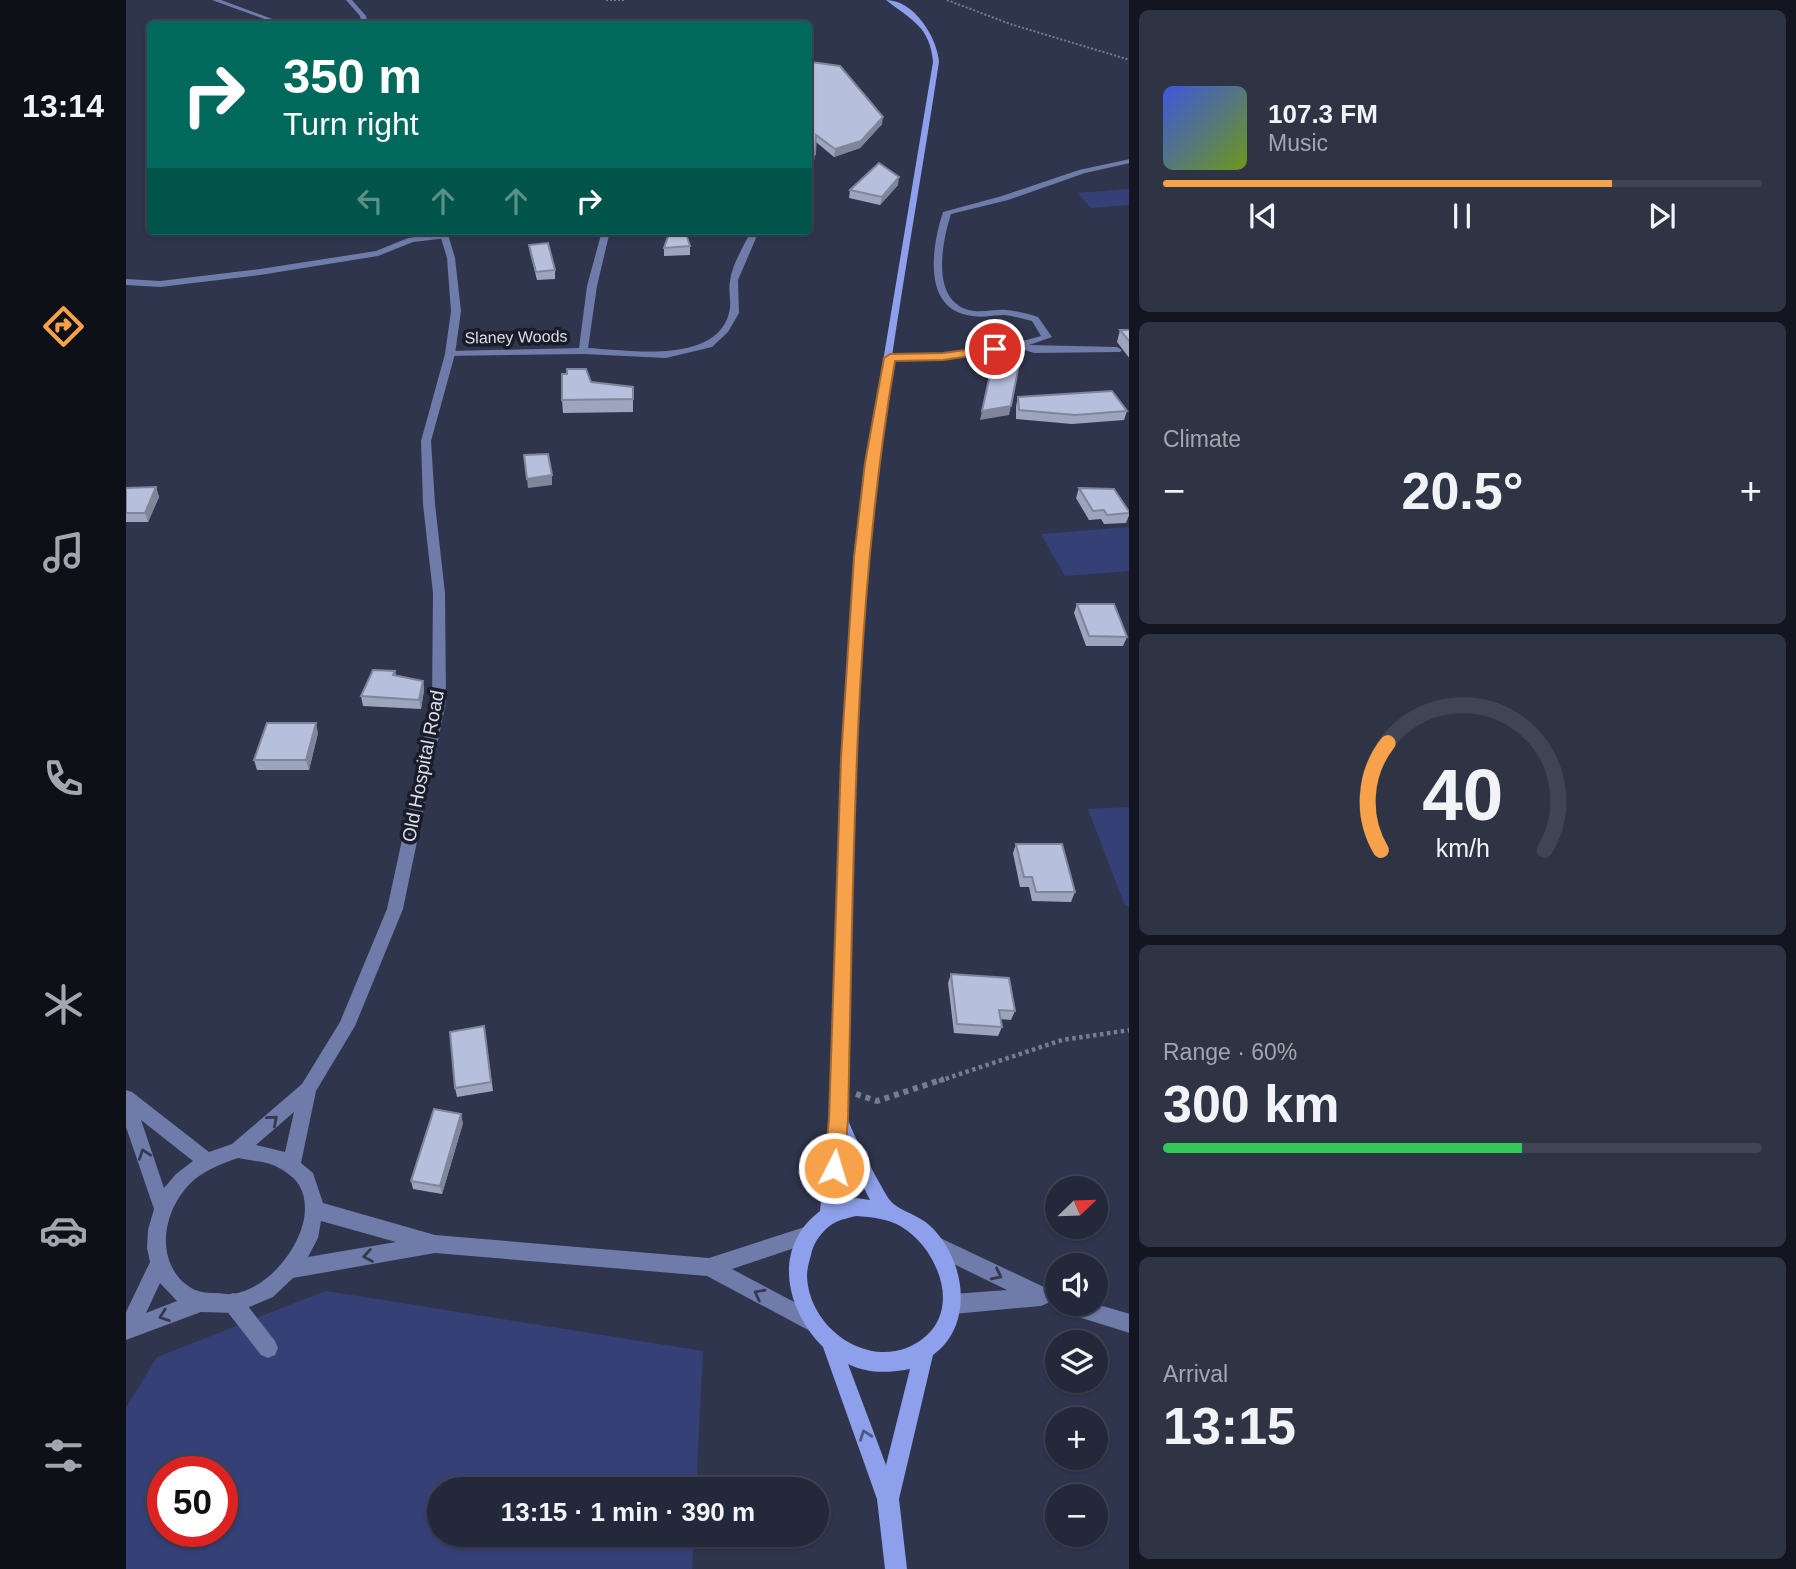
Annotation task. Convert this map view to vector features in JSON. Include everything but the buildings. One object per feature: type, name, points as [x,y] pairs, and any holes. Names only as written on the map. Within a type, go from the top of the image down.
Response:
[{"type":"main road","points":[[829,1216],[838,1119],[849,758],[861,557],[871,463],[923,153],[936,45],[925,27],[889,0]]},
{"type":"main road","points":[[838,1119],[885,1210]]},
{"type":"main road","points":[[832,1346],[862,1361],[894,1364],[923,1354],[943,1333],[953,1304],[950,1274],[936,1245],[913,1223],[885,1210],[856,1208],[829,1216],[808,1235],[797,1261],[797,1291],[810,1321],[832,1346],[888,1499],[895,1569]]},
{"type":"main road","points":[[888,1499],[923,1354]]},
{"type":"street","points":[[215,0],[274,21]]},
{"type":"street","points":[[349,0],[364,21]]},
{"type":"street","points":[[890,358],[943,357],[1021,346],[1047,337],[1035,319],[1008,313],[967,313],[945,296],[936,270],[939,238],[947,212],[1005,198],[1052,179],[1101,165],[1129,161]]},
{"type":"street","points":[[126,282],[160,284],[260,272],[378,253],[411,240],[435,235]]},
{"type":"street","name":"Old Hospital Road","points":[[238,1150],[308,1089],[347,1026],[395,909],[439,702],[439,593],[429,504],[426,441],[450,354],[456,311],[451,258],[445,235]]},
{"type":"street","name":"Slaney Woods","points":[[583,351],[592,286],[605,235]]},
{"type":"street","name":"Slaney Woods","points":[[450,354],[583,351],[666,355],[709,345],[725,330],[734,313],[734,280],[753,235]]},
{"type":"street","points":[[1021,346],[1034,350],[1117,350]]},
{"type":"street","name":"Old Hospital Road","points":[[292,1162],[308,1089]]},
{"type":"street","points":[[126,1100],[208,1161]]},
{"type":"street","points":[[126,1100],[162,1207]]},
{"type":"street","points":[[127,1330],[201,1302],[233,1303],[265,1291],[292,1269],[309,1240],[315,1210],[309,1183],[292,1162],[267,1151],[238,1150],[208,1161],[181,1180],[162,1207],[154,1237],[158,1266],[174,1289],[201,1302]]},
{"type":"street","points":[[315,1210],[435,1244],[709,1267],[808,1235]]},
{"type":"street","points":[[292,1269],[435,1244]]},
{"type":"street","points":[[936,1245],[1045,1296]]},
{"type":"street","points":[[127,1330],[158,1266]]},
{"type":"street","points":[[709,1267],[810,1321]]},
{"type":"street","points":[[953,1304],[1045,1298]]},
{"type":"street","points":[[233,1303],[268,1348]]},
{"type":"street","points":[[1104,1316],[1129,1324]]},
{"type":"path","points":[[606,0],[624,0]]},
{"type":"path","points":[[947,0],[1010,24],[1129,60]]},
{"type":"path","points":[[839,1088],[877,1101],[1062,1040],[1129,1030]]},
{"type":"shaded area","points":[[1129,189],[1129,205],[1091,208],[1078,193]]},
{"type":"shaded area","points":[[1129,527],[1129,571],[1065,576],[1041,534]]},
{"type":"shaded area","points":[[1129,807],[1129,906],[1125,906],[1088,809]]},
{"type":"shaded area","points":[[326,1291],[703,1351],[697,1477],[427,1477],[427,1547],[693,1547],[692,1569],[126,1569],[126,1408],[157,1357]]},
{"type":"route","points":[[834,1168],[838,1119],[849,758],[861,557],[871,463],[890,358],[943,357],[995,349]]}]
